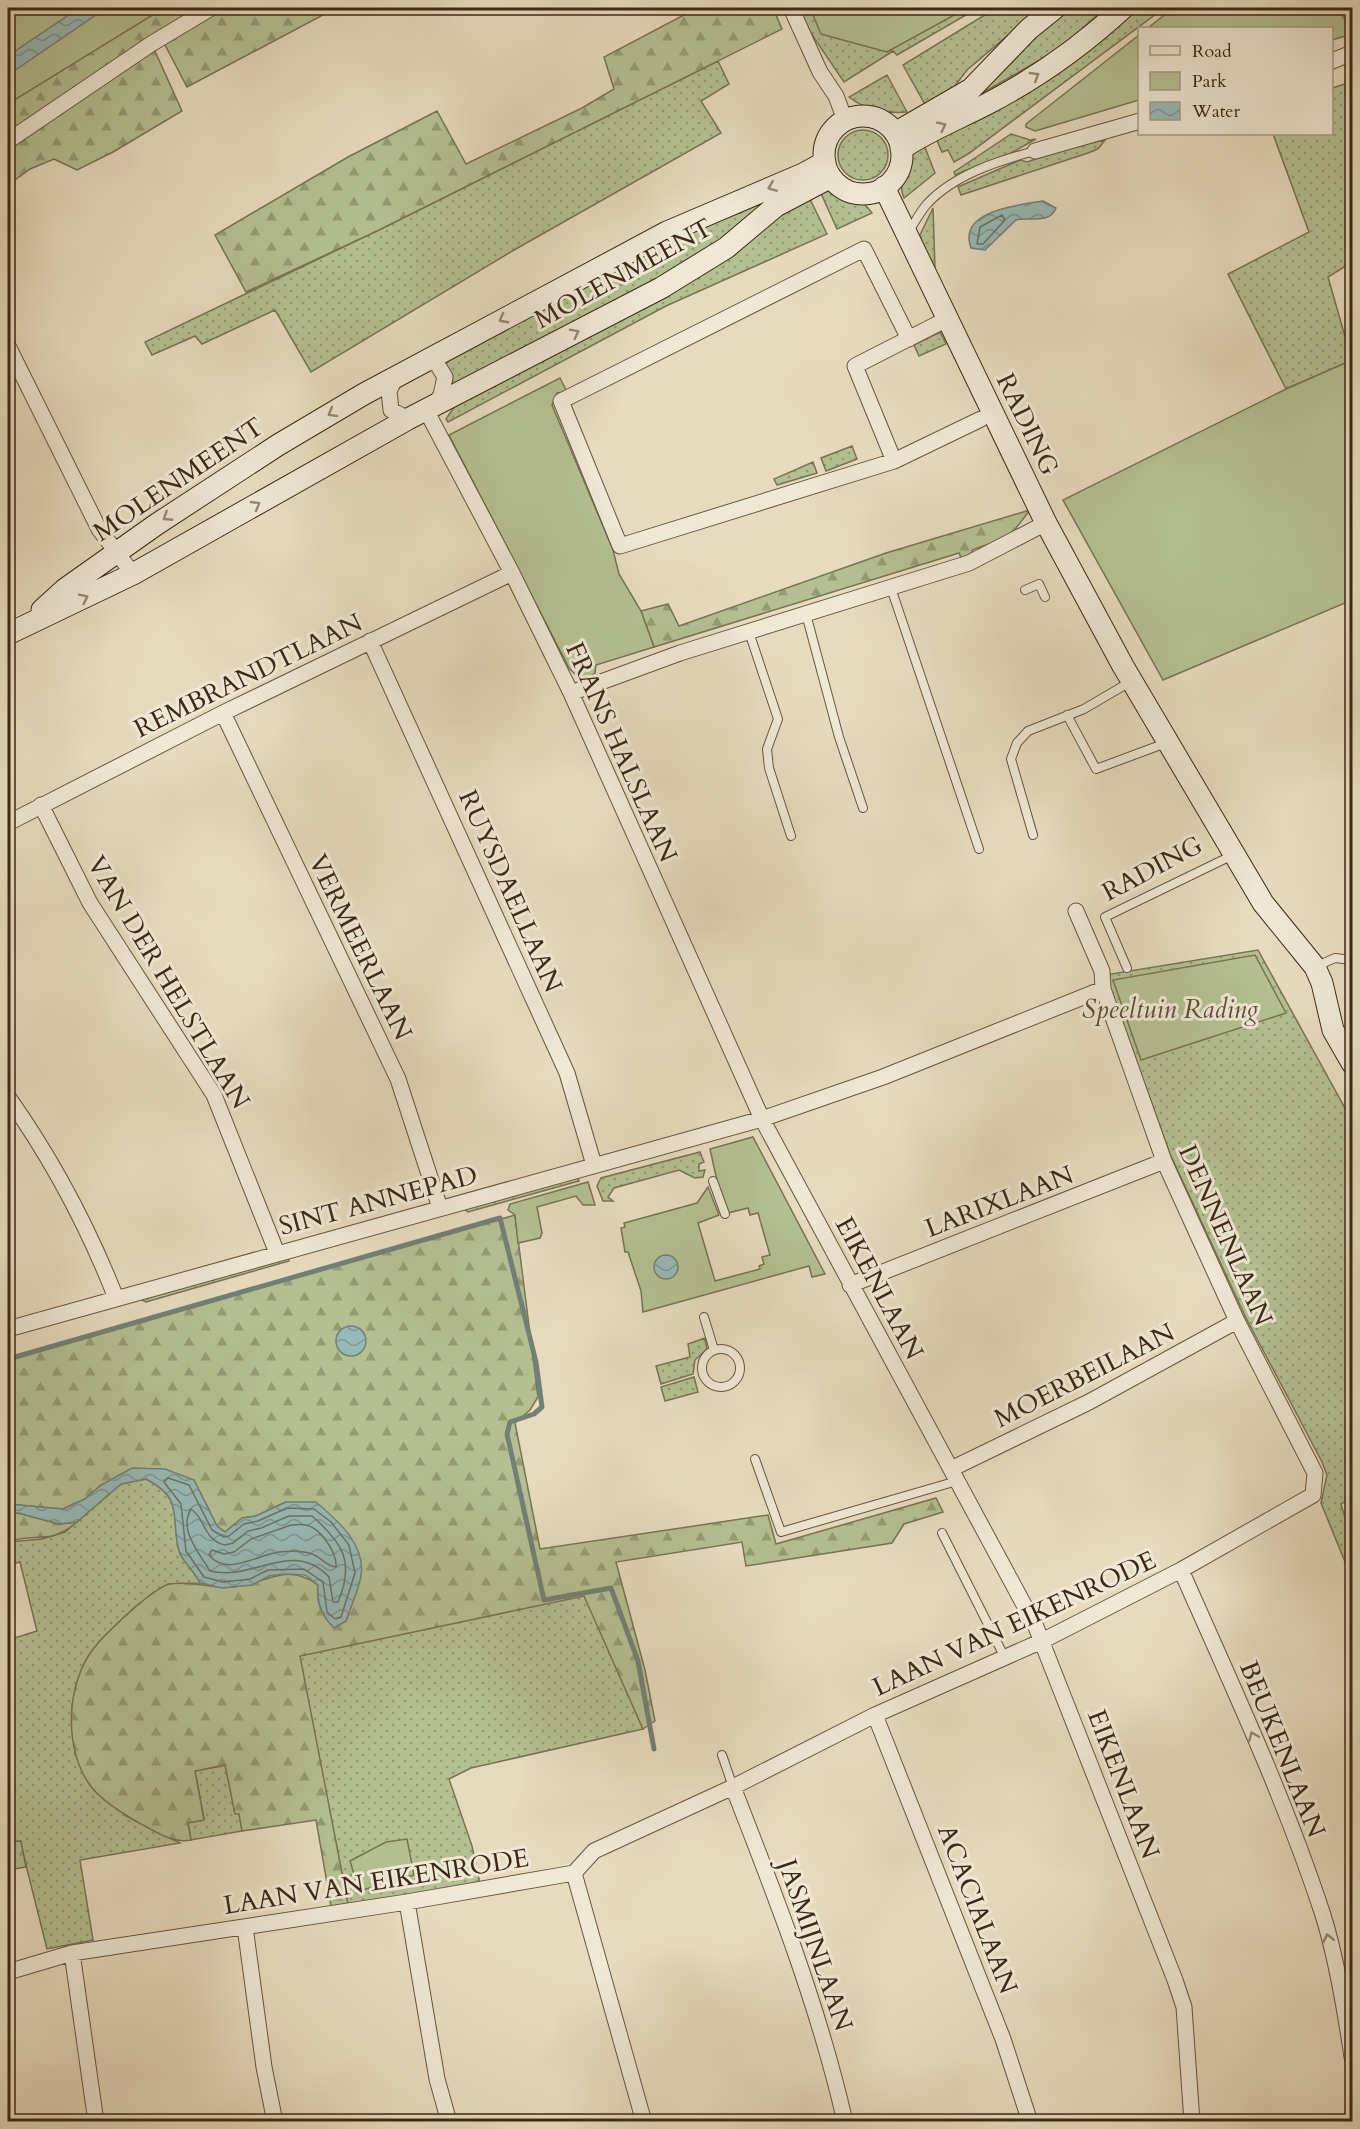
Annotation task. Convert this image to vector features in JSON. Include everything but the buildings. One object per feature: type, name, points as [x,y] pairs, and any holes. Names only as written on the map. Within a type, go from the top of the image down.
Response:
[{"type":"main road","points":[[898,141],[971,89],[1029,29],[1055,8]]},
{"type":"main road","points":[[898,141],[923,135],[987,104],[1060,61],[1123,8]]},
{"type":"main road","points":[[867,116],[878,119],[898,141],[896,174],[884,187],[870,193],[859,193],[839,185],[828,170],[825,146],[829,136],[845,120],[867,116]]},
{"type":"main road","name":"MOLENMEENT","points":[[30,621],[65,589],[116,552],[278,445],[424,361],[667,232],[803,174],[828,170]]},
{"type":"main road","name":"MOLENMEENT","points":[[8,634],[30,621],[74,603],[132,574],[422,412],[661,288],[726,248],[776,206],[828,170]]},
{"type":"main road","name":"RADING","points":[[884,187],[1046,523],[1131,681],[1263,903],[1315,967],[1322,983],[1334,1030],[1353,1063]]},
{"type":"street","points":[[8,141],[151,44],[211,8]]},
{"type":"street","points":[[791,8],[820,72],[836,96],[845,120]]},
{"type":"street","points":[[1349,8],[1353,11]]},
{"type":"street","points":[[1333,61],[1353,53]]},
{"type":"street","points":[[1035,151],[1138,122]]},
{"type":"street","points":[[909,339],[864,249],[561,401],[620,546],[894,460],[981,419]]},
{"type":"street","points":[[894,460],[855,366],[947,320]]},
{"type":"street","points":[[8,346],[99,529],[132,574]]},
{"type":"street","points":[[396,377],[388,392],[391,410],[422,412],[441,395],[445,377],[436,364],[424,361]]},
{"type":"street","name":"FRANS HALSLAAN","points":[[422,412],[512,573],[571,693],[762,1119]]},
{"type":"street","points":[[571,693],[680,653],[969,563],[1046,523]]},
{"type":"street","name":"REMBRANDTLAAN","points":[[8,823],[223,712],[512,573]]},
{"type":"street","name":"RUYSDAELLAAN","points":[[370,641],[567,1073],[594,1165]]},
{"type":"street","name":"VERMEERLAAN","points":[[223,712],[398,1079],[440,1208]]},
{"type":"street","name":"VAN DER HELSTLAAN","points":[[41,805],[90,903],[214,1095],[277,1253]]},
{"type":"street","name":"DENNENLAAN","points":[[1076,911],[1102,971],[1103,989],[1164,1161],[1237,1321],[1315,1473],[1313,1495]]},
{"type":"street","points":[[762,1119],[883,1077],[1103,989]]},
{"type":"street","points":[[8,1097],[38,1139],[90,1237],[116,1298]]},
{"type":"street","name":"SINT ANNEPAD","points":[[8,1329],[762,1119]]},
{"type":"street","name":"EIKENLAAN","points":[[762,1119],[1042,1641],[1184,2007],[1192,2121]]},
{"type":"street","name":"LARIXLAAN","points":[[850,1285],[1164,1161]]},
{"type":"street","name":"MOERBEILAAN","points":[[954,1475],[1237,1321]]},
{"type":"street","name":"LAAN VAN EIKENRODE","points":[[8,1972],[72,1953],[407,1902],[574,1873],[594,1851],[733,1787],[875,1716],[1042,1641],[1181,1570],[1313,1495]]},
{"type":"street","name":"BEUKENLAAN","points":[[1181,1570],[1282,1802],[1320,1906],[1344,2004],[1353,2057]]},
{"type":"street","name":"ACACIALAAN","points":[[875,1716],[1004,2039],[1030,2121]]},
{"type":"street","name":"JASMIJNLAAN","points":[[733,1787],[784,1918],[832,2066],[845,2121]]},
{"type":"street","points":[[574,1873],[644,2121]]},
{"type":"street","points":[[407,1902],[437,2079],[449,2121]]},
{"type":"street","points":[[245,1927],[264,2067],[275,2121]]},
{"type":"street","points":[[72,1953],[96,2121]]},
{"type":"lane","points":[[906,235],[925,206],[951,184],[970,174],[1035,151]]},
{"type":"lane","points":[[1024,590],[1039,585],[1045,597]]},
{"type":"lane","points":[[891,588],[979,849]]},
{"type":"lane","points":[[806,614],[839,737],[863,808]]},
{"type":"lane","points":[[749,632],[778,719],[767,749],[770,768],[791,836]]},
{"type":"lane","points":[[1033,836],[1011,759],[1017,743],[1028,731],[1068,715],[1131,681]]},
{"type":"lane","points":[[1068,715],[1096,769],[1168,742]]},
{"type":"lane","name":"RADING","points":[[1127,968],[1105,917],[1234,855]]},
{"type":"lane","points":[[1315,967],[1335,958],[1353,960]]},
{"type":"lane","points":[[712,1181],[725,1214]]},
{"type":"lane","points":[[704,1317],[714,1350]]},
{"type":"lane","points":[[727,1349],[737,1357],[740,1363],[739,1376],[730,1385],[717,1387],[703,1376],[702,1363],[714,1350],[727,1349]]},
{"type":"lane","points":[[755,1459],[781,1532],[954,1475]]},
{"type":"lane","points":[[942,1533],[1005,1658]]},
{"type":"lane","points":[[722,1755],[733,1787]]},
{"type":"green space","points":[[8,8],[164,8],[8,104]]},
{"type":"green space","points":[[106,8],[198,8],[8,132],[8,75]]},
{"type":"green space","points":[[226,8],[319,8],[323,15],[187,87],[164,43]]},
{"type":"green space","points":[[697,8],[773,8],[782,29],[379,230],[246,292],[215,235],[348,157],[437,111],[466,164],[582,108],[614,89],[604,57]]},
{"type":"green space","points":[[809,8],[978,8],[897,55],[893,51],[844,82],[806,26],[800,12]]},
{"type":"green space","points":[[810,8],[967,8],[887,52],[821,34]]},
{"type":"green space","points":[[996,8],[1040,8],[967,70],[945,99],[927,108],[903,65]]},
{"type":"green space","points":[[1063,8],[1105,8],[1059,49],[970,100]]},
{"type":"green space","points":[[1138,8],[1164,8],[968,154],[954,162],[948,150],[942,152],[935,136],[1083,47]]},
{"type":"green space","points":[[1173,8],[1335,8],[1352,27],[1352,34],[1333,40],[1333,27],[1149,27]]},
{"type":"green space","points":[[1138,36],[1138,100],[1035,131],[1026,127],[1026,124]]},
{"type":"green space","points":[[154,49],[182,111],[113,152],[77,170],[54,159],[30,169],[8,185],[8,148]]},
{"type":"green space","points":[[718,61],[729,84],[701,101],[721,133],[514,250],[311,372],[275,310],[202,344],[195,336],[152,355],[145,342],[379,230]]},
{"type":"green space","points":[[887,75],[907,112],[876,110],[861,105],[849,97]]},
{"type":"green space","points":[[1351,82],[1352,262],[1328,277],[1352,361],[1286,389],[1228,274],[1309,232],[1273,135],[1333,135],[1333,88]]},
{"type":"green space","points":[[868,130],[881,137],[887,145],[887,165],[881,173],[873,179],[858,180],[845,173],[839,165],[838,150],[845,137],[853,131]]},
{"type":"green space","points":[[1011,134],[1030,140],[1036,139],[1011,153],[955,175],[954,172]]},
{"type":"green space","points":[[1105,140],[1098,149],[1088,153],[961,195],[958,187],[1020,160],[1027,162],[1079,145]]},
{"type":"green space","points":[[924,145],[935,173],[904,198],[902,180],[908,160],[913,149]]},
{"type":"green space","points":[[803,181],[694,259],[453,390],[451,379],[437,359],[635,255]]},
{"type":"green space","points":[[819,189],[849,194],[872,213],[837,229]]},
{"type":"green space","points":[[807,193],[827,234],[666,306],[448,422],[446,419],[457,403]]},
{"type":"green space","points":[[933,208],[935,267],[931,270],[919,237]]},
{"type":"green space","points":[[940,332],[946,344],[919,356],[914,345]]},
{"type":"green space","points":[[1352,360],[1352,600],[1163,680],[1063,500],[1286,389]]},
{"type":"green space","points":[[560,378],[567,392],[557,393],[552,405],[613,550],[619,574],[641,611],[654,647],[596,665],[595,673],[589,677],[577,676],[569,668],[449,435]]},
{"type":"green space","points":[[852,446],[857,459],[826,471],[821,458]]},
{"type":"green space","points":[[813,462],[817,473],[777,485],[774,479]]},
{"type":"green space","points":[[1030,510],[1009,537],[972,550],[972,557],[962,560],[959,553],[654,647],[641,611],[668,604],[679,626],[886,553]]},
{"type":"green space","points":[[1258,950],[1352,1121],[1352,1497],[1341,1504],[1352,1542],[1352,1579],[1321,1503],[1327,1475],[1322,1462],[1246,1318],[1170,1154],[1105,975]]},
{"type":"green space","name":"Speeltuin Rading","points":[[1255,955],[1286,1013],[1141,1060],[1113,980]]},
{"type":"green space","points":[[753,1137],[825,1274],[812,1277],[809,1266],[643,1312],[641,1291],[628,1252],[625,1252],[621,1228],[625,1227],[624,1223],[697,1203],[708,1187],[719,1215],[698,1223],[715,1281],[760,1269],[759,1266],[764,1264],[762,1257],[770,1255],[758,1213],[750,1215],[748,1208],[728,1213],[719,1190],[710,1149]]},
{"type":"green space","points":[[700,1152],[704,1162],[699,1164],[699,1171],[705,1170],[703,1177],[695,1178],[679,1170],[614,1188],[608,1197],[613,1201],[603,1201],[597,1186],[601,1178]]},
{"type":"green space","points":[[577,1175],[579,1181],[468,1212],[461,1207]]},
{"type":"green space","points":[[588,1182],[595,1205],[583,1205],[576,1196],[537,1207],[542,1233],[540,1238],[518,1243],[515,1215],[508,1210],[510,1204]]},
{"type":"green space","points":[[515,1215],[538,1397],[530,1410],[515,1423],[540,1549],[768,1515],[776,1544],[936,1498],[943,1512],[904,1524],[892,1543],[746,1566],[742,1542],[616,1562],[645,1670],[655,1721],[643,1729],[584,1596],[300,1656],[348,1904],[331,1906],[316,1820],[242,1831],[239,1814],[235,1814],[225,1765],[195,1771],[204,1820],[188,1823],[191,1840],[165,1837],[116,1808],[93,1789],[76,1757],[71,1718],[77,1680],[84,1663],[97,1644],[132,1610],[164,1586],[186,1583],[233,1587],[286,1574],[296,1575],[307,1578],[318,1585],[320,1608],[334,1627],[346,1621],[361,1573],[286,1502],[256,1516],[242,1518],[225,1532],[217,1526],[194,1480],[167,1471],[101,1485],[85,1499],[63,1509],[8,1504],[8,1358]]},
{"type":"green space","points":[[288,1256],[289,1261],[146,1302],[138,1298]]},
{"type":"green space","points":[[705,1338],[707,1349],[695,1360],[693,1374],[661,1384],[656,1366],[690,1357],[688,1344]]},
{"type":"green space","points":[[694,1377],[698,1392],[665,1401],[661,1387]]},
{"type":"green space","points":[[146,1479],[158,1486],[171,1501],[179,1551],[200,1583],[168,1584],[136,1606],[116,1625],[72,1704],[75,1754],[126,1816],[180,1843],[80,1860],[93,1940],[47,1949],[20,1841],[8,1842],[8,1640],[37,1631],[20,1562],[8,1565],[8,1542],[42,1539],[65,1532],[121,1484]]},
{"type":"green space","points":[[18,1513],[59,1524],[77,1522],[58,1534],[8,1542],[8,1514]]},
{"type":"green space","points":[[584,1595],[643,1729],[471,1768],[449,1779],[472,1846],[480,1884],[348,1904],[299,1656]]},
{"type":"green space","points":[[226,1765],[235,1813],[239,1813],[242,1831],[191,1840],[188,1823],[204,1819],[195,1771]]},
{"type":"green space","points":[[407,1839],[414,1875],[359,1891],[350,1861],[386,1842]]},
{"type":"green space","points":[[21,1841],[26,1867],[8,1870],[8,1842]]},
{"type":"water","points":[[79,8],[106,8],[8,75],[8,56]]},
{"type":"water","points":[[1043,201],[1056,208],[1049,216],[1016,220],[985,250],[971,248],[969,235],[973,225],[982,217],[1006,208]]},
{"type":"water","points":[[666,1255],[675,1258],[678,1267],[675,1276],[666,1279],[657,1276],[654,1267],[657,1258]]},
{"type":"water","points":[[351,1326],[357,1327],[365,1335],[365,1347],[357,1355],[351,1356],[345,1355],[337,1347],[336,1341],[337,1335],[345,1327]]},
{"type":"water","points":[[132,1468],[165,1469],[194,1480],[217,1526],[225,1532],[242,1518],[256,1516],[286,1502],[316,1502],[341,1525],[359,1553],[361,1576],[346,1621],[334,1628],[321,1608],[318,1585],[305,1575],[269,1576],[252,1585],[222,1588],[200,1583],[179,1551],[171,1501],[158,1486],[146,1479],[121,1484],[77,1522],[59,1524],[18,1513],[8,1514],[8,1504],[63,1509],[85,1499],[101,1485]]},
{"type":"waterway","points":[[8,1359],[500,1218],[536,1362],[542,1407],[534,1414],[510,1422],[507,1434],[544,1600],[611,1588],[638,1661],[654,1749]]}]
